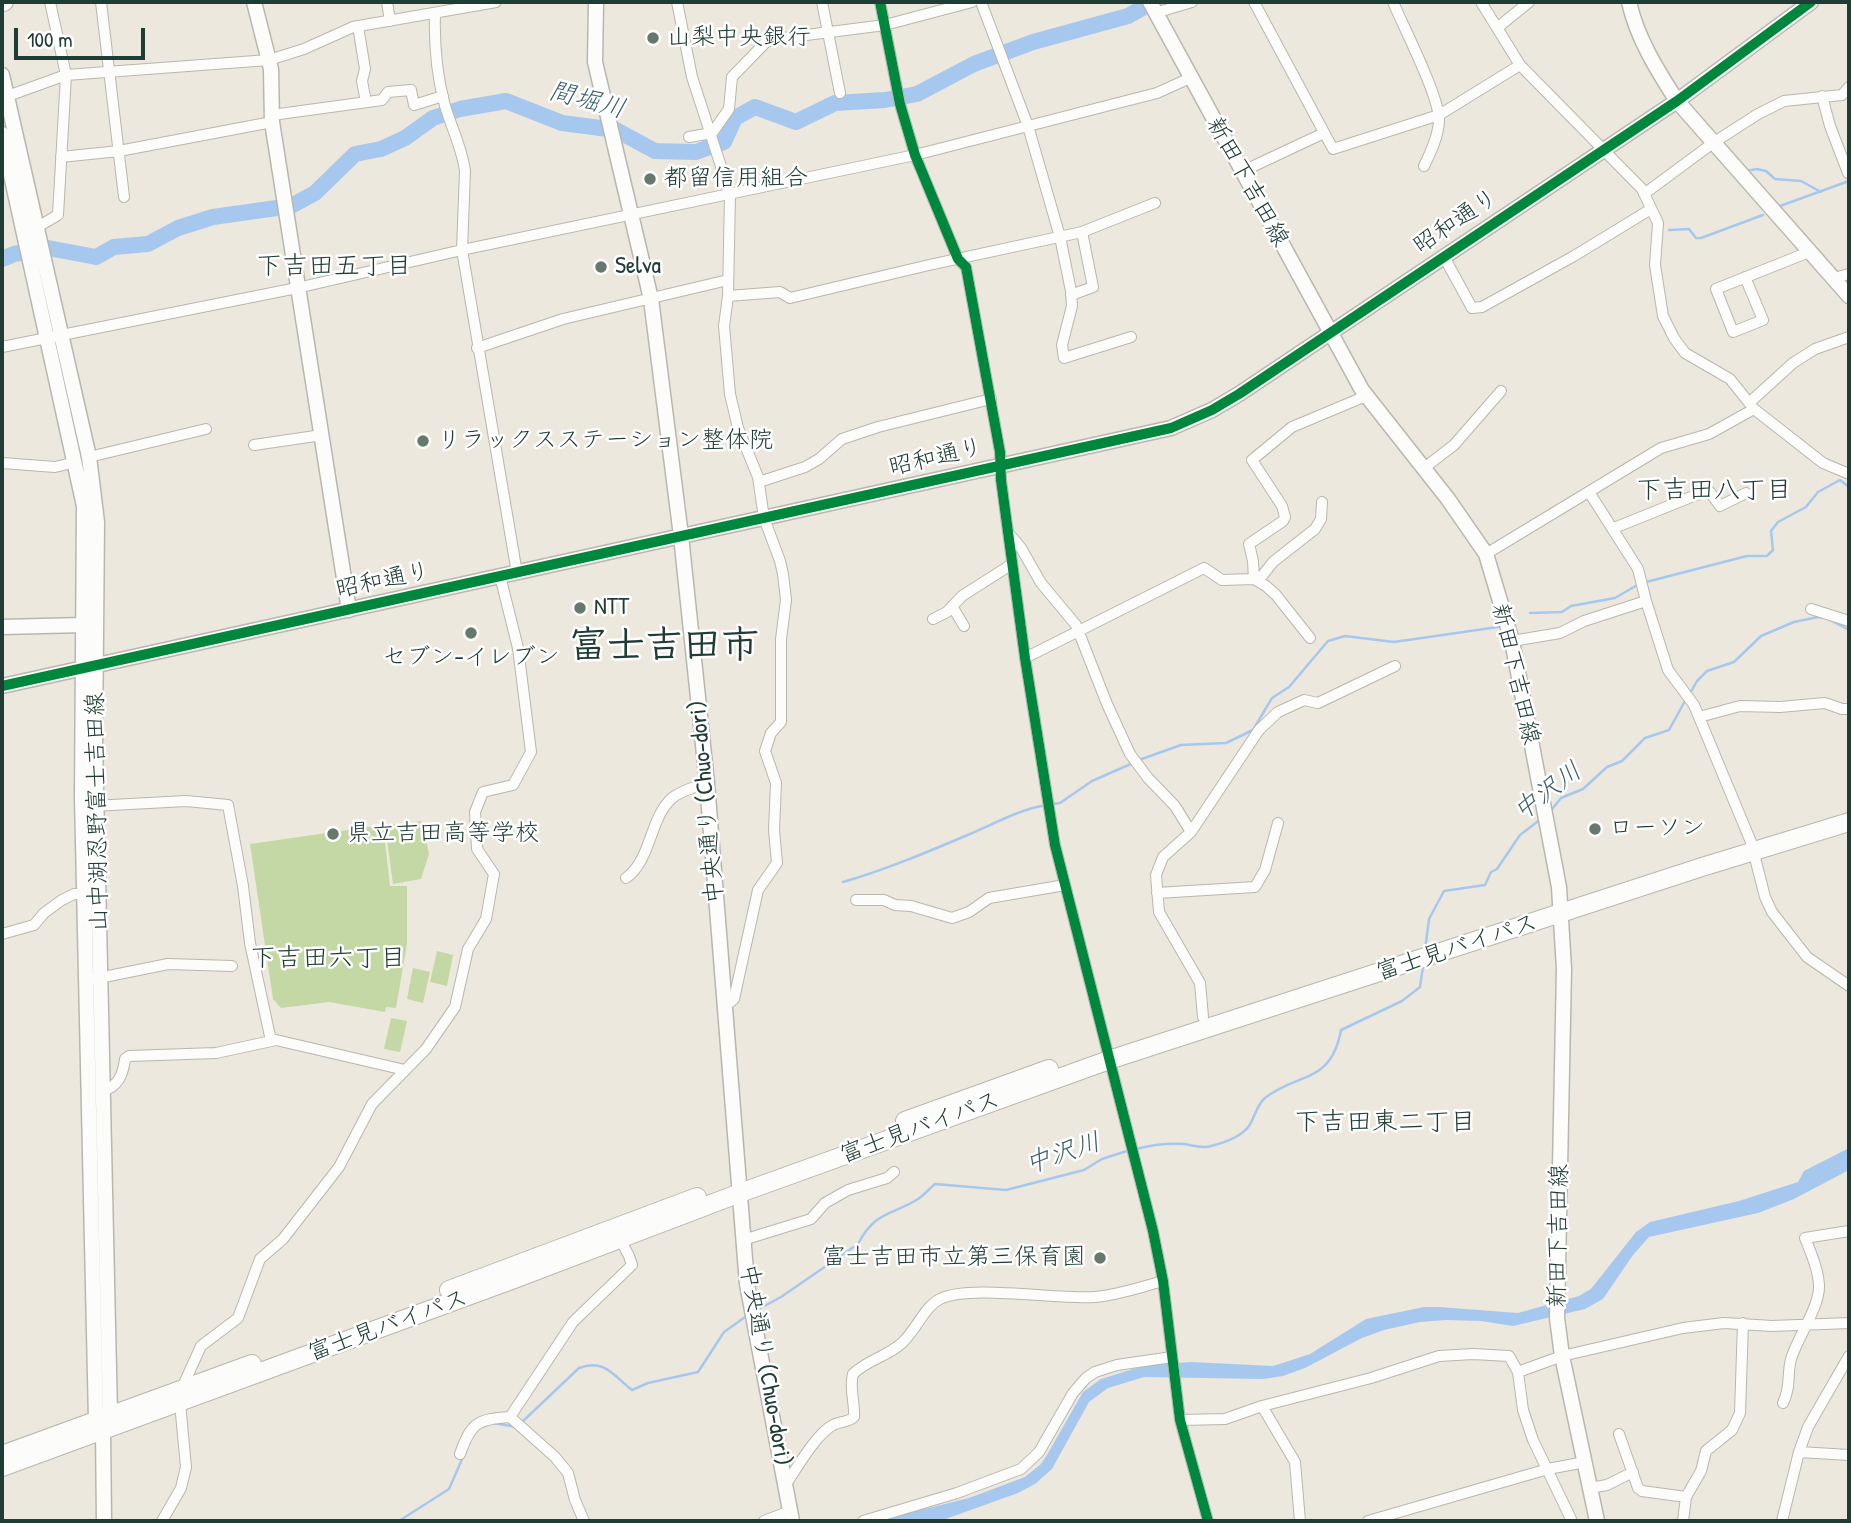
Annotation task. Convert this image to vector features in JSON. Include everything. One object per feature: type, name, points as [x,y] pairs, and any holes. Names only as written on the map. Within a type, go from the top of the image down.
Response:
[{"type":"highway","name":"富士見バイパス","points":[[1753,847],[1849,811]]},
{"type":"highway","name":"富士見バイパス","points":[[2,1455],[181,1395],[620,1239],[739,1188],[989,1090],[1108,1055],[1753,847],[1849,822]]},
{"type":"highway","name":"富士見バイパス","points":[[1108,1055],[1203,1017],[1426,951]]},
{"type":"highway","name":"富士見バイパス","points":[[181,1395],[635,1219],[739,1188]]},
{"type":"highway","name":"富士見バイパス","points":[[2,1467],[103,1422]]},
{"type":"street","points":[[32,236],[58,215],[60,204],[61,137],[66,75],[50,2]]},
{"type":"street","points":[[101,2],[124,197]]},
{"type":"street","points":[[254,2],[271,69],[272,118],[286,219],[349,610]]},
{"type":"street","points":[[387,2],[390,21]]},
{"type":"street","points":[[4,97],[66,75],[269,60],[304,50],[358,26],[435,13],[448,6],[496,2]]},
{"type":"street","name":"中央通り (Chuo-dori)","points":[[596,2],[595,62],[651,299],[681,536],[707,783],[747,1284],[791,1516]]},
{"type":"street","points":[[677,2],[692,77],[730,194],[728,296],[724,326],[730,394],[738,428],[758,482],[764,518],[780,561],[786,600],[781,639],[781,722],[771,733],[765,751],[776,783],[777,863],[758,890],[734,999],[724,1007]]},
{"type":"street","points":[[822,2],[840,93]]},
{"type":"street","points":[[880,2],[900,104],[915,155],[958,259],[966,267],[1002,465],[1001,480],[1025,658],[1055,845],[1153,1231],[1163,1281],[1180,1420],[1209,1521]]},
{"type":"street","points":[[714,141],[729,109],[732,77],[766,42],[885,24],[972,2]]},
{"type":"street","points":[[981,2],[1028,126],[1060,237],[1072,306],[1062,345],[1064,358],[1131,338]]},
{"type":"street","points":[[1153,8],[1192,2]]},
{"type":"street","points":[[1254,2],[1332,149],[1438,115],[1520,65]]},
{"type":"street","points":[[1393,2],[1432,93],[1438,115],[1433,148],[1424,166]]},
{"type":"street","points":[[1481,2],[1520,65],[1644,194],[1658,223],[1655,265],[1663,316],[1685,353],[1730,379],[1752,406],[1823,463],[1849,474]]},
{"type":"street","points":[[1497,28],[1529,2]]},
{"type":"street","points":[[1629,2],[1644,45],[1677,101],[1849,296]]},
{"type":"street","name":"昭和通り","points":[[2,686],[1152,434],[1191,420],[1239,394],[1443,255],[1677,101],[1810,3]]},
{"type":"street","name":"新田下吉田線","points":[[1153,8],[1328,333],[1366,396],[1462,517],[1486,554],[1512,641],[1560,908],[1564,969],[1557,1318],[1562,1356],[1597,1521]]},
{"type":"street","points":[[435,13],[434,56],[450,124],[465,171],[462,250],[517,573]]},
{"type":"street","points":[[358,26],[365,69],[362,81],[366,102]]},
{"type":"street","name":"山中湖忍野富士吉田線","points":[[2,75],[32,236],[97,522],[90,667],[89,806],[103,1422]]},
{"type":"street","points":[[2,347],[297,288],[462,250],[915,155],[1157,93],[1190,78]]},
{"type":"street","points":[[1644,194],[1713,143],[1758,114],[1784,101],[1842,94],[1849,87]]},
{"type":"street","points":[[61,157],[119,151],[272,118],[382,100],[388,92],[411,90],[414,105],[443,97]]},
{"type":"street","points":[[1822,96],[1848,173]]},
{"type":"street","points":[[1241,172],[1324,133]]},
{"type":"street","name":"山中湖忍野富士吉田線","points":[[2,134],[32,236]]},
{"type":"street","points":[[689,137],[714,141]]},
{"type":"street","points":[[728,296],[780,292],[790,298],[1082,232],[1155,203]]},
{"type":"street","points":[[1443,255],[1472,308],[1482,307],[1651,209]]},
{"type":"street","points":[[1071,295],[1093,287],[1082,232]]},
{"type":"street","points":[[1745,277],[1763,320],[1733,332],[1716,289],[1745,277],[1809,251]]},
{"type":"street","points":[[1834,278],[1849,274]]},
{"type":"street","points":[[477,348],[563,319],[728,279]]},
{"type":"street","points":[[1486,554],[1661,448],[1709,434],[1752,406],[1793,363],[1815,349],[1849,337]]},
{"type":"street","points":[[1424,468],[1454,445],[1501,391]]},
{"type":"street","points":[[1256,580],[1249,544],[1283,522],[1285,517],[1282,506],[1252,460],[1292,428],[1366,396]]},
{"type":"street","points":[[758,482],[805,467],[842,439],[878,427],[991,399]]},
{"type":"street","points":[[2,463],[55,467],[206,429]]},
{"type":"street","points":[[254,445],[322,435]]},
{"type":"street","name":"山中湖忍野富士吉田線","points":[[82,460],[83,625],[90,667]]},
{"type":"street","points":[[1614,528],[1706,491],[1710,492],[1720,506],[1746,493]]},
{"type":"street","points":[[1589,492],[1638,569],[1668,670],[1690,700],[1699,718],[1753,847],[1765,897],[1772,912],[1807,957],[1849,986]]},
{"type":"street","points":[[1256,580],[1273,562],[1315,528],[1321,519],[1322,502]]},
{"type":"street","points":[[1010,536],[1021,548],[1035,576],[1069,615],[1078,631],[1130,754],[1174,806],[1191,832]]},
{"type":"street","points":[[933,619],[953,606],[962,596],[1012,564]]},
{"type":"street","points":[[1025,658],[1204,568],[1222,580],[1256,580],[1276,594],[1310,638]]},
{"type":"street","points":[[162,1521],[181,1489],[187,1467],[181,1395],[201,1346],[238,1318],[260,1259],[283,1239],[339,1167],[372,1104],[426,1049],[455,1007],[468,949],[486,919],[494,874],[477,849],[475,811],[483,792],[513,785],[531,752],[518,648],[500,576]]},
{"type":"street","points":[[1512,641],[1560,633],[1584,621],[1646,601]]},
{"type":"street","points":[[953,606],[964,626]]},
{"type":"street","points":[[1811,609],[1849,621]]},
{"type":"street","points":[[2,627],[83,625]]},
{"type":"street","points":[[1203,1017],[1200,983],[1159,912],[1156,875],[1163,857],[1191,832],[1259,730],[1278,712],[1304,700],[1318,703],[1395,666]]},
{"type":"street","points":[[1699,718],[1740,706],[1825,703],[1849,709]]},
{"type":"street","points":[[626,878],[637,870],[665,808],[673,798],[707,783]]},
{"type":"street","points":[[89,806],[186,801],[228,805],[250,943],[271,1041]]},
{"type":"street","points":[[1157,893],[1255,887],[1265,870],[1278,823]]},
{"type":"street","points":[[856,900],[884,900],[952,918],[969,912],[989,898],[1065,885]]},
{"type":"street","points":[[2,934],[34,925],[44,913],[74,894],[91,894]]},
{"type":"street","points":[[94,979],[168,964],[232,966]]},
{"type":"street","name":"山中湖忍野富士吉田線","points":[[94,979],[102,1091],[104,1521]]},
{"type":"street","points":[[102,1091],[115,1086],[124,1070],[125,1059],[129,1056],[216,1053],[276,1040],[405,1070]]},
{"type":"street","points":[[743,1240],[811,1219],[825,1203],[838,1195],[887,1178],[894,1172]]},
{"type":"street","points":[[1783,1403],[1790,1391],[1791,1359],[1819,1289],[1816,1266],[1805,1238],[1849,1231]]},
{"type":"street","points":[[510,1417],[573,1322],[632,1265],[620,1239]]},
{"type":"street","points":[[786,1484],[819,1438],[833,1425],[847,1422],[854,1417],[855,1402],[851,1379],[853,1374],[900,1346],[916,1329],[928,1308],[942,1298],[967,1294],[1094,1297],[1163,1281]]},
{"type":"street","points":[[1518,1373],[1562,1356],[1684,1328],[1724,1323],[1849,1323]]},
{"type":"street","points":[[1683,1521],[1686,1497],[1702,1471],[1706,1451],[1732,1430],[1740,1413],[1743,1323]]},
{"type":"street","points":[[1180,1420],[1225,1419],[1439,1356],[1508,1356],[1518,1373],[1523,1410],[1533,1440],[1571,1519]]},
{"type":"street","points":[[1782,1521],[1808,1427],[1849,1356]]},
{"type":"street","points":[[863,1521],[957,1493],[1021,1469],[1039,1452],[1073,1393],[1086,1378],[1116,1365],[1172,1357]]},
{"type":"street","points":[[1262,1406],[1295,1462],[1300,1521]]},
{"type":"street","points":[[460,1454],[470,1429],[487,1419],[510,1417],[555,1457],[568,1473],[584,1521]]},
{"type":"street","points":[[1619,1434],[1642,1491],[1686,1497]]},
{"type":"street","points":[[1799,1452],[1849,1455]]},
{"type":"street","points":[[1368,1521],[1548,1469],[1585,1462]]},
{"type":"street","points":[[1590,1488],[1607,1485],[1633,1472]]},
{"type":"street","points":[[765,1521],[791,1516]]},
{"type":"green space","points":[[422,821],[429,854],[421,879],[393,884],[385,825]]},
{"type":"green space","points":[[383,825],[390,886],[407,886],[407,944],[396,1008],[386,1007],[385,1012],[329,1002],[281,1008],[273,999],[250,844]]},
{"type":"green space","points":[[437,951],[453,955],[447,986],[430,982]]},
{"type":"green space","points":[[413,968],[430,972],[423,1003],[407,999]]},
{"type":"green space","points":[[391,1018],[407,1021],[400,1052],[384,1049]]},
{"type":"water","points":[[1849,1148],[1849,1170],[1794,1199],[1758,1213],[1649,1237],[1633,1255],[1603,1299],[1585,1309],[1513,1326],[1481,1321],[1420,1322],[1362,1338],[1305,1368],[1283,1376],[1263,1379],[1144,1377],[1108,1388],[1089,1402],[1052,1469],[1035,1484],[1018,1493],[940,1521],[876,1521],[969,1498],[1025,1477],[1041,1464],[1083,1392],[1101,1379],[1146,1365],[1191,1362],[1273,1366],[1310,1354],[1366,1319],[1424,1307],[1518,1313],[1579,1296],[1591,1289],[1636,1232],[1650,1222],[1739,1201],[1798,1182],[1804,1171]]},
{"type":"waterway","name":"間堀川","points":[[2,259],[48,248],[96,257],[114,247],[148,244],[178,228],[213,217],[291,206],[315,193],[355,154],[381,149],[405,138],[433,118],[460,109],[506,101],[562,123],[616,130],[655,151],[696,152],[724,142],[735,118],[755,107],[796,122],[835,103],[885,100],[917,94],[974,64],[1033,42],[1128,16],[1153,2]]},
{"type":"waterway","points":[[1747,171],[1766,171],[1775,179],[1801,181],[1821,192]]},
{"type":"waterway","points":[[1780,206],[1849,181]]},
{"type":"waterway","points":[[1669,230],[1689,229],[1696,238],[1701,238],[1763,215]]},
{"type":"waterway","points":[[1646,582],[1747,556],[1767,556],[1773,550],[1771,531],[1778,522],[1806,507],[1818,492],[1840,480],[1849,487]]},
{"type":"waterway","points":[[1530,613],[1562,612],[1571,606],[1615,598],[1639,584]]},
{"type":"waterway","name":"中沢川","points":[[1689,695],[1707,671],[1734,662],[1761,636],[1794,622],[1826,618]]},
{"type":"waterway","name":"中沢川","points":[[1832,621],[1849,630]]},
{"type":"waterway","points":[[1139,760],[1181,745],[1226,743],[1253,730],[1272,698],[1289,687],[1328,641],[1345,636],[1394,642],[1498,627]]},
{"type":"waterway","name":"中沢川","points":[[1549,813],[1561,798],[1583,789],[1607,767],[1622,761],[1645,738],[1669,730],[1685,701]]},
{"type":"waterway","points":[[1052,804],[1060,803],[1092,781],[1133,763]]},
{"type":"waterway","points":[[843,882],[907,860],[1017,813],[1046,805]]},
{"type":"waterway","name":"中沢川","points":[[1425,950],[1429,919],[1444,891],[1485,885],[1491,872],[1497,869],[1520,835],[1541,819]]},
{"type":"waterway","name":"中沢川","points":[[1136,1149],[1173,1144],[1208,1147],[1237,1136],[1249,1126],[1265,1098],[1321,1069],[1336,1048],[1341,1030],[1402,1001],[1420,987],[1423,967]]},
{"type":"waterway","name":"中沢川","points":[[757,1310],[781,1297],[858,1244],[864,1233],[877,1220],[918,1199],[935,1184],[1006,1190],[1084,1170],[1102,1159],[1130,1150]]},
{"type":"waterway","name":"中沢川","points":[[522,1422],[579,1368],[595,1365],[602,1367],[632,1390],[648,1383],[698,1372],[724,1332],[748,1315]]},
{"type":"waterway","name":"中沢川","points":[[493,1423],[517,1427]]},
{"type":"waterway","name":"中沢川","points":[[399,1521],[449,1489],[463,1457]]},
{"type":"cycle path","points":[[880,2],[900,104],[915,155],[958,259],[966,267],[1000,452],[1001,480],[1025,658],[1055,845],[1153,1231],[1163,1281],[1180,1420],[1208,1521]]},
{"type":"cycle path","points":[[2,686],[1171,428],[1212,410],[1239,394],[1677,101],[1811,2]]},
{"type":"place","name":"山梨中央銀行","points":[[653,38]]},
{"type":"place","name":"都留信用組合","points":[[650,179]]},
{"type":"place","name":"Selva","points":[[601,267]]},
{"type":"place","name":"リラックスステーション整体院","points":[[423,441]]},
{"type":"place","name":"NTT","points":[[580,608]]},
{"type":"place","name":"セブン-イレブン","points":[[471,633]]},
{"type":"place","name":"ローソン","points":[[1595,829]]},
{"type":"place","name":"県立吉田高等学校","points":[[333,834]]},
{"type":"place","name":"富士吉田市立第三保育園","points":[[1100,1258]]},
{"type":"district","name":"下吉田五丁目","points":[[334,267]]},
{"type":"district","name":"下吉田八丁目","points":[[1714,491]]},
{"type":"district","name":"富士吉田市","points":[[664,647]]},
{"type":"district","name":"下吉田六丁目","points":[[328,959]]},
{"type":"district","name":"下吉田東二丁目","points":[[1385,1123]]}]
